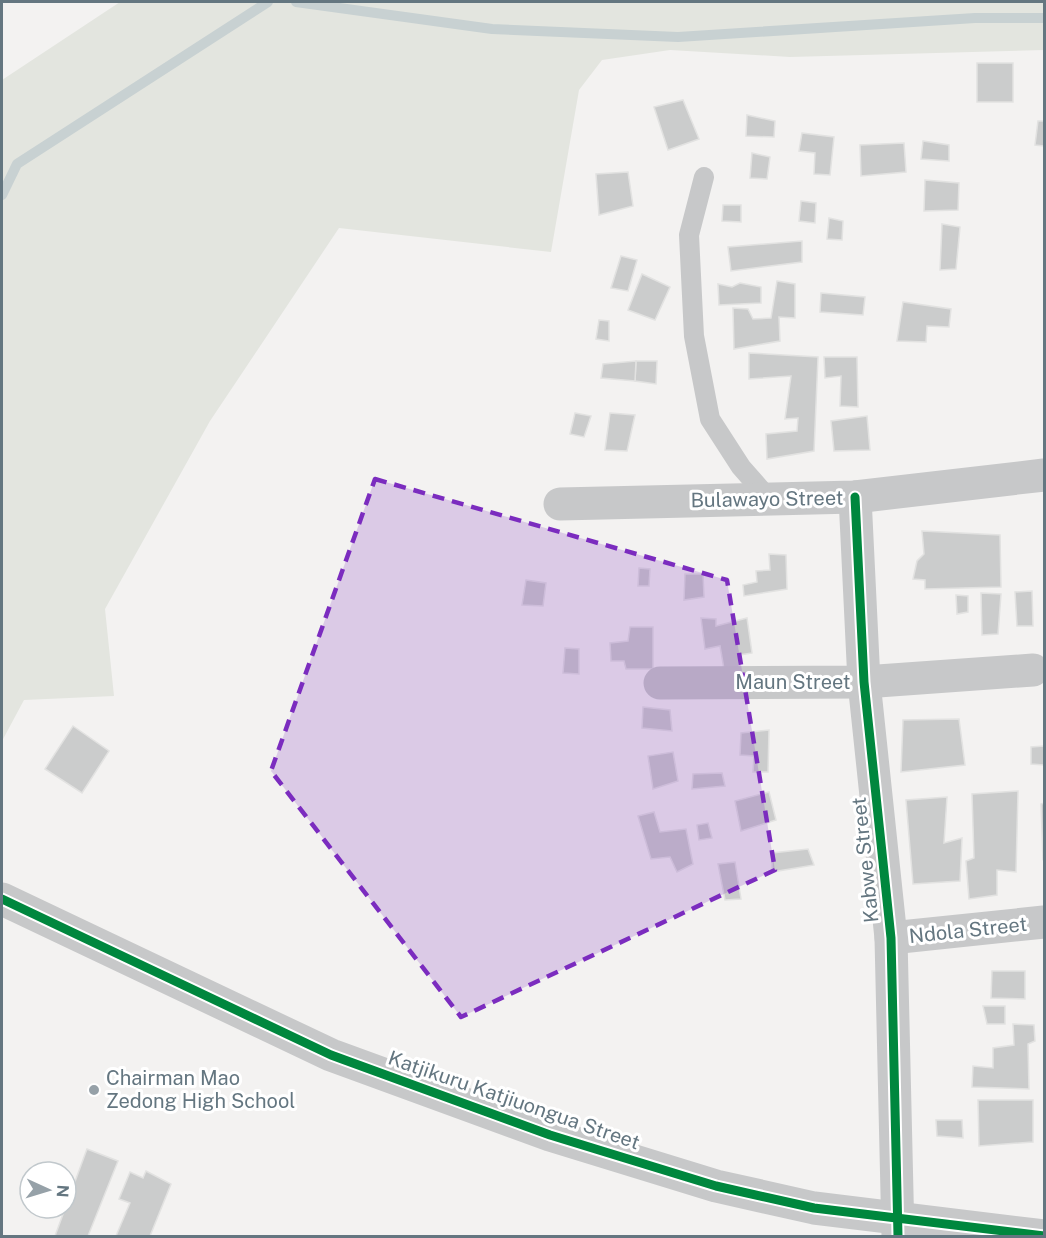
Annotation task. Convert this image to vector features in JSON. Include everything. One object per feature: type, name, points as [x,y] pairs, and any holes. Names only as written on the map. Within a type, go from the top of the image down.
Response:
[{"type":"street","name":"Bulawayo Street","points":[[560,504],[855,497],[1044,475]]},
{"type":"street","name":"Kabwe Street","points":[[855,497],[864,682],[891,938],[898,1228]]},
{"type":"street","name":"Maun Street","points":[[660,683],[864,682],[1033,670]]},
{"type":"street","name":"Katjikuru Katjiuongua Street","points":[[2,899],[331,1055],[550,1135],[716,1186],[898,1228],[1044,1236]]},
{"type":"street","name":"Ndola Street","points":[[891,938],[1044,922]]},
{"type":"lane","points":[[704,177],[689,235],[694,336],[710,419],[741,467],[769,499]]},
{"type":"highlighted area","points":[[375,479],[727,580],[775,870],[461,1017],[271,771]]},
{"type":"shaded area","points":[[120,2],[1044,2],[1044,50],[790,57],[670,50],[602,60],[579,90],[551,252],[339,228],[210,421],[105,609],[114,696],[24,700],[2,741],[2,80]]},
{"type":"building","points":[[977,63],[1013,63],[1013,102],[977,102]]},
{"type":"building","points":[[683,100],[699,139],[668,150],[654,107]]},
{"type":"building","points":[[747,115],[775,121],[774,137],[746,136]]},
{"type":"building","points":[[1038,121],[1044,121],[1044,146],[1035,145]]},
{"type":"building","points":[[802,133],[834,137],[830,175],[814,174],[815,153],[799,151]]},
{"type":"building","points":[[923,141],[949,145],[949,161],[921,159]]},
{"type":"building","points":[[904,143],[906,172],[861,176],[860,145]]},
{"type":"building","points":[[752,153],[770,157],[767,179],[750,178]]},
{"type":"building","points":[[628,172],[633,206],[599,215],[596,174]]},
{"type":"building","points":[[925,180],[959,183],[958,210],[924,211]]},
{"type":"building","points":[[801,201],[816,203],[815,223],[799,221]]},
{"type":"building","points":[[723,205],[741,205],[741,222],[722,221]]},
{"type":"building","points":[[829,218],[843,221],[842,240],[827,239]]},
{"type":"building","points":[[942,224],[960,227],[956,269],[940,270]]},
{"type":"building","points":[[802,241],[802,262],[731,271],[728,247]]},
{"type":"building","points":[[621,256],[637,260],[628,291],[611,288]]},
{"type":"building","points":[[642,274],[670,287],[655,320],[628,310]]},
{"type":"building","points":[[777,281],[795,284],[795,318],[779,317],[780,341],[734,349],[733,308],[748,309],[753,319],[771,318]]},
{"type":"building","points":[[740,283],[761,287],[761,303],[719,305],[718,284],[732,287]]},
{"type":"building","points":[[821,293],[865,297],[863,315],[820,312]]},
{"type":"building","points":[[903,302],[951,309],[949,327],[927,326],[926,342],[897,341]]},
{"type":"building","points":[[599,320],[609,321],[609,341],[596,339]]},
{"type":"building","points":[[749,353],[818,357],[814,451],[767,459],[766,434],[797,431],[798,418],[785,419],[791,376],[749,379]]},
{"type":"building","points":[[824,357],[857,357],[858,407],[840,406],[841,376],[825,378]]},
{"type":"building","points":[[636,361],[657,361],[656,384],[635,381]]},
{"type":"building","points":[[636,361],[635,381],[601,378],[603,364]]},
{"type":"building","points":[[575,413],[591,416],[584,437],[570,434]]},
{"type":"building","points":[[610,413],[635,415],[627,451],[605,450]]},
{"type":"building","points":[[867,416],[870,450],[834,451],[831,421]]},
{"type":"building","points":[[922,531],[1000,535],[1001,587],[925,589],[925,580],[913,579],[917,561],[924,554]]},
{"type":"building","points":[[769,554],[786,555],[787,589],[744,596],[743,585],[757,582],[756,571],[770,570]]},
{"type":"building","points":[[639,568],[650,569],[649,586],[638,586]]},
{"type":"building","points":[[685,574],[703,574],[704,597],[684,600]]},
{"type":"building","points":[[526,580],[546,583],[543,606],[522,605]]},
{"type":"building","points":[[1032,591],[1033,626],[1017,626],[1015,592]]},
{"type":"building","points":[[981,593],[1001,594],[998,634],[982,635]]},
{"type":"building","points":[[956,595],[968,596],[968,612],[957,614]]},
{"type":"building","points":[[701,618],[716,619],[716,626],[747,618],[752,653],[740,655],[739,668],[724,669],[720,646],[705,649]]},
{"type":"building","points":[[630,627],[653,627],[653,669],[626,669],[624,661],[611,661],[610,643],[628,641]]},
{"type":"building","points":[[565,648],[579,649],[579,674],[563,673]]},
{"type":"building","points":[[643,707],[670,710],[672,731],[642,728]]},
{"type":"building","points":[[959,719],[965,765],[901,772],[903,720]]},
{"type":"building","points":[[73,726],[109,751],[82,793],[45,769]]},
{"type":"building","points":[[769,730],[768,772],[753,772],[754,756],[740,755],[741,733]]},
{"type":"building","points":[[1044,746],[1044,765],[1031,764],[1031,747]]},
{"type":"building","points":[[673,752],[678,781],[653,789],[648,756]]},
{"type":"building","points":[[722,773],[725,786],[692,789],[693,774]]},
{"type":"building","points":[[1018,791],[1016,872],[997,870],[997,895],[969,899],[966,861],[974,858],[972,794]]},
{"type":"building","points":[[769,792],[776,820],[741,831],[735,801]]},
{"type":"building","points":[[947,797],[944,843],[962,838],[960,881],[913,884],[906,800]]},
{"type":"building","points":[[1044,803],[1044,858],[1043,859],[1041,804]]},
{"type":"building","points":[[654,812],[660,832],[686,829],[693,864],[677,872],[670,857],[651,859],[638,816]]},
{"type":"building","points":[[708,823],[712,838],[699,840],[697,825]]},
{"type":"building","points":[[808,849],[814,865],[772,872],[772,853]]},
{"type":"building","points":[[735,862],[741,899],[725,900],[718,864]]},
{"type":"building","points":[[992,971],[1025,971],[1025,999],[991,998]]},
{"type":"building","points":[[983,1006],[1005,1006],[1005,1024],[987,1024]]},
{"type":"building","points":[[1013,1024],[1034,1025],[1035,1041],[1028,1044],[1029,1089],[972,1087],[973,1066],[993,1068],[993,1048],[1014,1045]]},
{"type":"building","points":[[978,1100],[1033,1100],[1033,1142],[979,1146]]},
{"type":"building","points":[[936,1120],[962,1120],[963,1138],[937,1136]]},
{"type":"building","points":[[87,1149],[118,1161],[88,1236],[55,1236],[61,1220],[78,1220],[78,1173]]},
{"type":"building","points":[[146,1171],[171,1184],[150,1236],[116,1236],[130,1203],[119,1199],[130,1172],[143,1178]]},
{"type":"waterway","points":[[2,195],[17,164],[268,2]]},
{"type":"waterway","points":[[296,2],[492,29],[678,37],[975,18],[1044,18]]},
{"type":"cycle path","points":[[855,497],[864,682],[891,938],[898,1236]]},
{"type":"cycle path","points":[[2,899],[331,1055],[550,1135],[716,1186],[814,1208],[1044,1236]]},
{"type":"place","name":"Chairman Mao Zedong High School","points":[[94,1090]]}]
